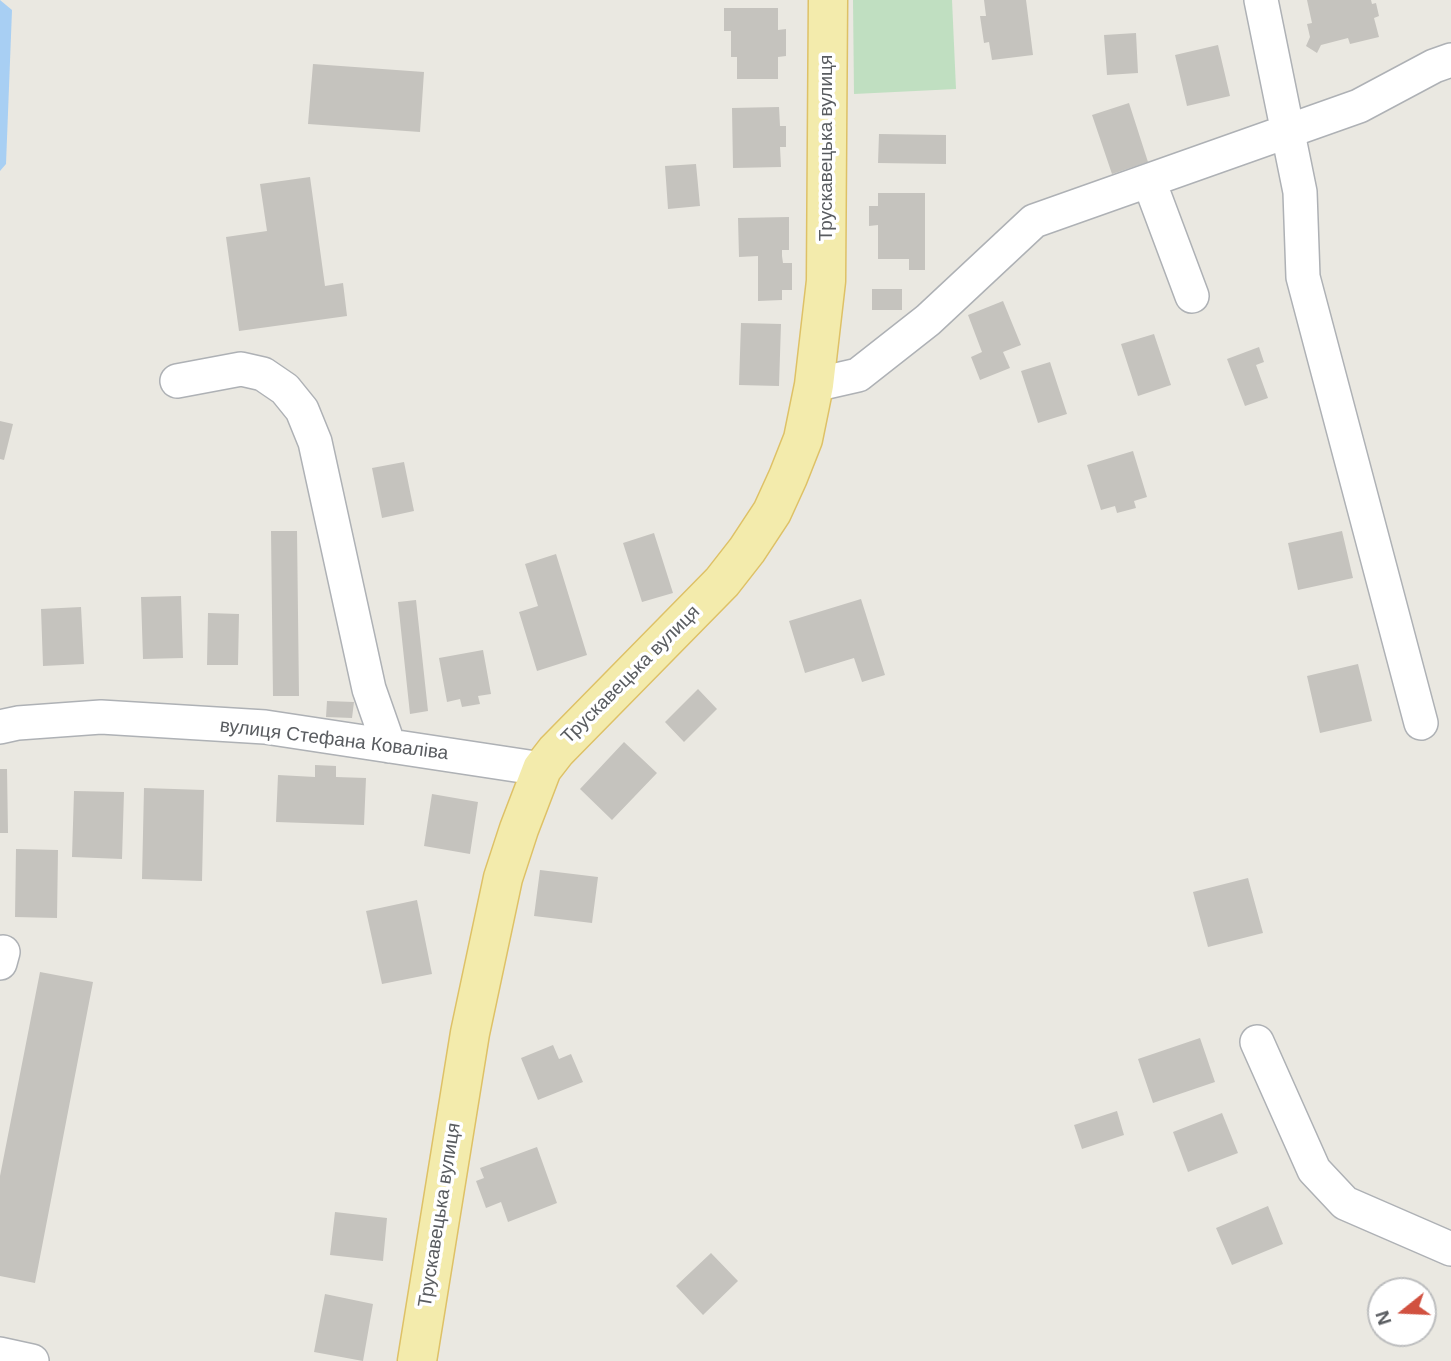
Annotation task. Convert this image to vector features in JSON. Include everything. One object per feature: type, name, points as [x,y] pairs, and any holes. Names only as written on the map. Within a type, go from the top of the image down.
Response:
[{"type":"main road","name":"Трускавецька вулиця","points":[[417,1361],[470,1033],[500,891],[542,768],[722,582],[772,512],[803,439],[814,385],[826,281],[828,0]]},
{"type":"street","points":[[1261,0],[1300,192],[1303,277],[1421,723]]},
{"type":"street","points":[[814,385],[858,375],[928,320],[1034,221],[1359,106],[1434,66],[1451,60]]},
{"type":"street","points":[[1149,181],[1192,296]]},
{"type":"street","points":[[177,381],[240,369],[263,374],[285,389],[302,410],[315,442],[369,689],[389,746]]},
{"type":"street","name":"вулиця Стефана Коваліва","points":[[0,727],[18,723],[101,717],[265,727],[542,768]]},
{"type":"street","points":[[1257,1042],[1314,1170],[1345,1203],[1451,1249]]},
{"type":"street","points":[[0,1354],[32,1361]]},
{"type":"green space","points":[[853,0],[952,0],[956,89],[854,94]]},
{"type":"water","points":[[0,0],[12,10],[6,164],[0,171]]},
{"type":"building","points":[[984,0],[1026,0],[1033,55],[992,60],[989,42],[984,43],[980,16],[986,16]]},
{"type":"building","points":[[1307,0],[1371,0],[1372,4],[1376,3],[1379,16],[1374,18],[1379,37],[1350,44],[1348,38],[1321,45],[1317,53],[1306,46],[1310,37],[1307,24],[1312,23]]},
{"type":"building","points":[[724,8],[778,8],[778,30],[786,29],[786,56],[778,57],[778,79],[737,79],[737,57],[731,57],[731,31],[724,31]]},
{"type":"building","points":[[1136,33],[1138,73],[1107,75],[1104,35]]},
{"type":"building","points":[[1218,45],[1230,96],[1187,106],[1175,55]]},
{"type":"building","points":[[313,64],[424,72],[420,132],[308,124]]},
{"type":"building","points":[[1129,103],[1148,162],[1112,174],[1092,115]]},
{"type":"building","points":[[779,107],[780,126],[786,126],[786,147],[780,147],[781,167],[733,168],[732,108]]},
{"type":"building","points":[[879,134],[946,135],[946,164],[878,163]]},
{"type":"building","points":[[696,164],[700,206],[668,209],[665,166]]},
{"type":"building","points":[[310,177],[325,286],[343,283],[347,316],[239,331],[226,237],[267,231],[260,184]]},
{"type":"building","points":[[878,193],[925,193],[925,270],[909,270],[909,259],[878,259],[878,225],[869,226],[869,206],[878,206]]},
{"type":"building","points":[[789,217],[789,250],[782,250],[782,256],[783,263],[792,263],[792,290],[782,290],[782,300],[758,301],[758,256],[739,257],[738,218]]},
{"type":"building","points":[[872,289],[902,289],[902,310],[872,310]]},
{"type":"building","points":[[1003,301],[1021,345],[1003,352],[1010,368],[980,380],[971,357],[982,352],[968,315]]},
{"type":"building","points":[[741,323],[781,324],[779,386],[739,385]]},
{"type":"building","points":[[1154,334],[1171,385],[1138,396],[1121,344]]},
{"type":"building","points":[[1259,347],[1264,362],[1256,365],[1268,398],[1245,406],[1227,359]]},
{"type":"building","points":[[1050,362],[1067,414],[1038,423],[1021,371]]},
{"type":"building","points":[[0,421],[13,424],[4,460],[0,459]]},
{"type":"building","points":[[1133,451],[1147,497],[1134,501],[1136,508],[1117,513],[1115,506],[1101,510],[1087,465]]},
{"type":"building","points":[[404,462],[414,511],[382,518],[372,468]]},
{"type":"building","points":[[271,531],[297,531],[299,696],[273,696]]},
{"type":"building","points":[[1342,531],[1353,578],[1298,590],[1288,543]]},
{"type":"building","points":[[654,533],[673,593],[642,602],[623,543]]},
{"type":"building","points":[[556,554],[587,655],[537,671],[519,612],[538,606],[525,564]]},
{"type":"building","points":[[181,596],[183,658],[143,659],[141,597]]},
{"type":"building","points":[[861,599],[885,675],[862,682],[854,658],[805,673],[789,621]]},
{"type":"building","points":[[416,600],[428,711],[410,714],[398,602]]},
{"type":"building","points":[[81,607],[84,664],[43,666],[41,609]]},
{"type":"building","points":[[208,613],[239,614],[238,665],[207,665]]},
{"type":"building","points":[[483,650],[491,694],[478,696],[480,704],[462,707],[460,699],[447,702],[439,658]]},
{"type":"building","points":[[1358,664],[1372,721],[1320,733],[1307,676]]},
{"type":"building","points":[[698,689],[717,709],[684,742],[665,722]]},
{"type":"building","points":[[327,701],[354,702],[352,718],[326,717]]},
{"type":"building","points":[[624,742],[657,773],[612,820],[580,789]]},
{"type":"building","points":[[315,765],[336,766],[336,777],[366,778],[364,825],[276,822],[278,775],[315,777]]},
{"type":"building","points":[[0,769],[7,769],[8,833],[0,833]]},
{"type":"building","points":[[144,788],[204,790],[202,881],[142,879]]},
{"type":"building","points":[[74,791],[124,792],[122,859],[72,857]]},
{"type":"building","points":[[432,794],[478,802],[470,854],[424,846]]},
{"type":"building","points":[[16,849],[58,850],[57,918],[15,917]]},
{"type":"building","points":[[540,870],[598,877],[592,923],[534,916]]},
{"type":"building","points":[[1248,878],[1263,933],[1208,947],[1193,892]]},
{"type":"building","points":[[417,900],[432,974],[382,984],[366,911]]},
{"type":"building","points":[[40,972],[93,982],[35,1283],[0,1276],[0,1176]]},
{"type":"building","points":[[1200,1038],[1215,1082],[1153,1103],[1138,1059]]},
{"type":"building","points":[[553,1045],[559,1059],[571,1054],[583,1082],[538,1100],[521,1058]]},
{"type":"building","points":[[1117,1111],[1124,1135],[1082,1149],[1074,1125]]},
{"type":"building","points":[[1222,1113],[1238,1153],[1188,1172],[1173,1132]]},
{"type":"building","points":[[537,1147],[557,1203],[508,1222],[501,1202],[486,1208],[476,1181],[484,1178],[480,1168]]},
{"type":"building","points":[[1268,1206],[1283,1244],[1232,1265],[1216,1228]]},
{"type":"building","points":[[335,1212],[387,1218],[383,1261],[330,1255]]},
{"type":"building","points":[[711,1253],[738,1281],[703,1315],[676,1286]]},
{"type":"building","points":[[325,1294],[373,1304],[363,1361],[314,1352]]}]
